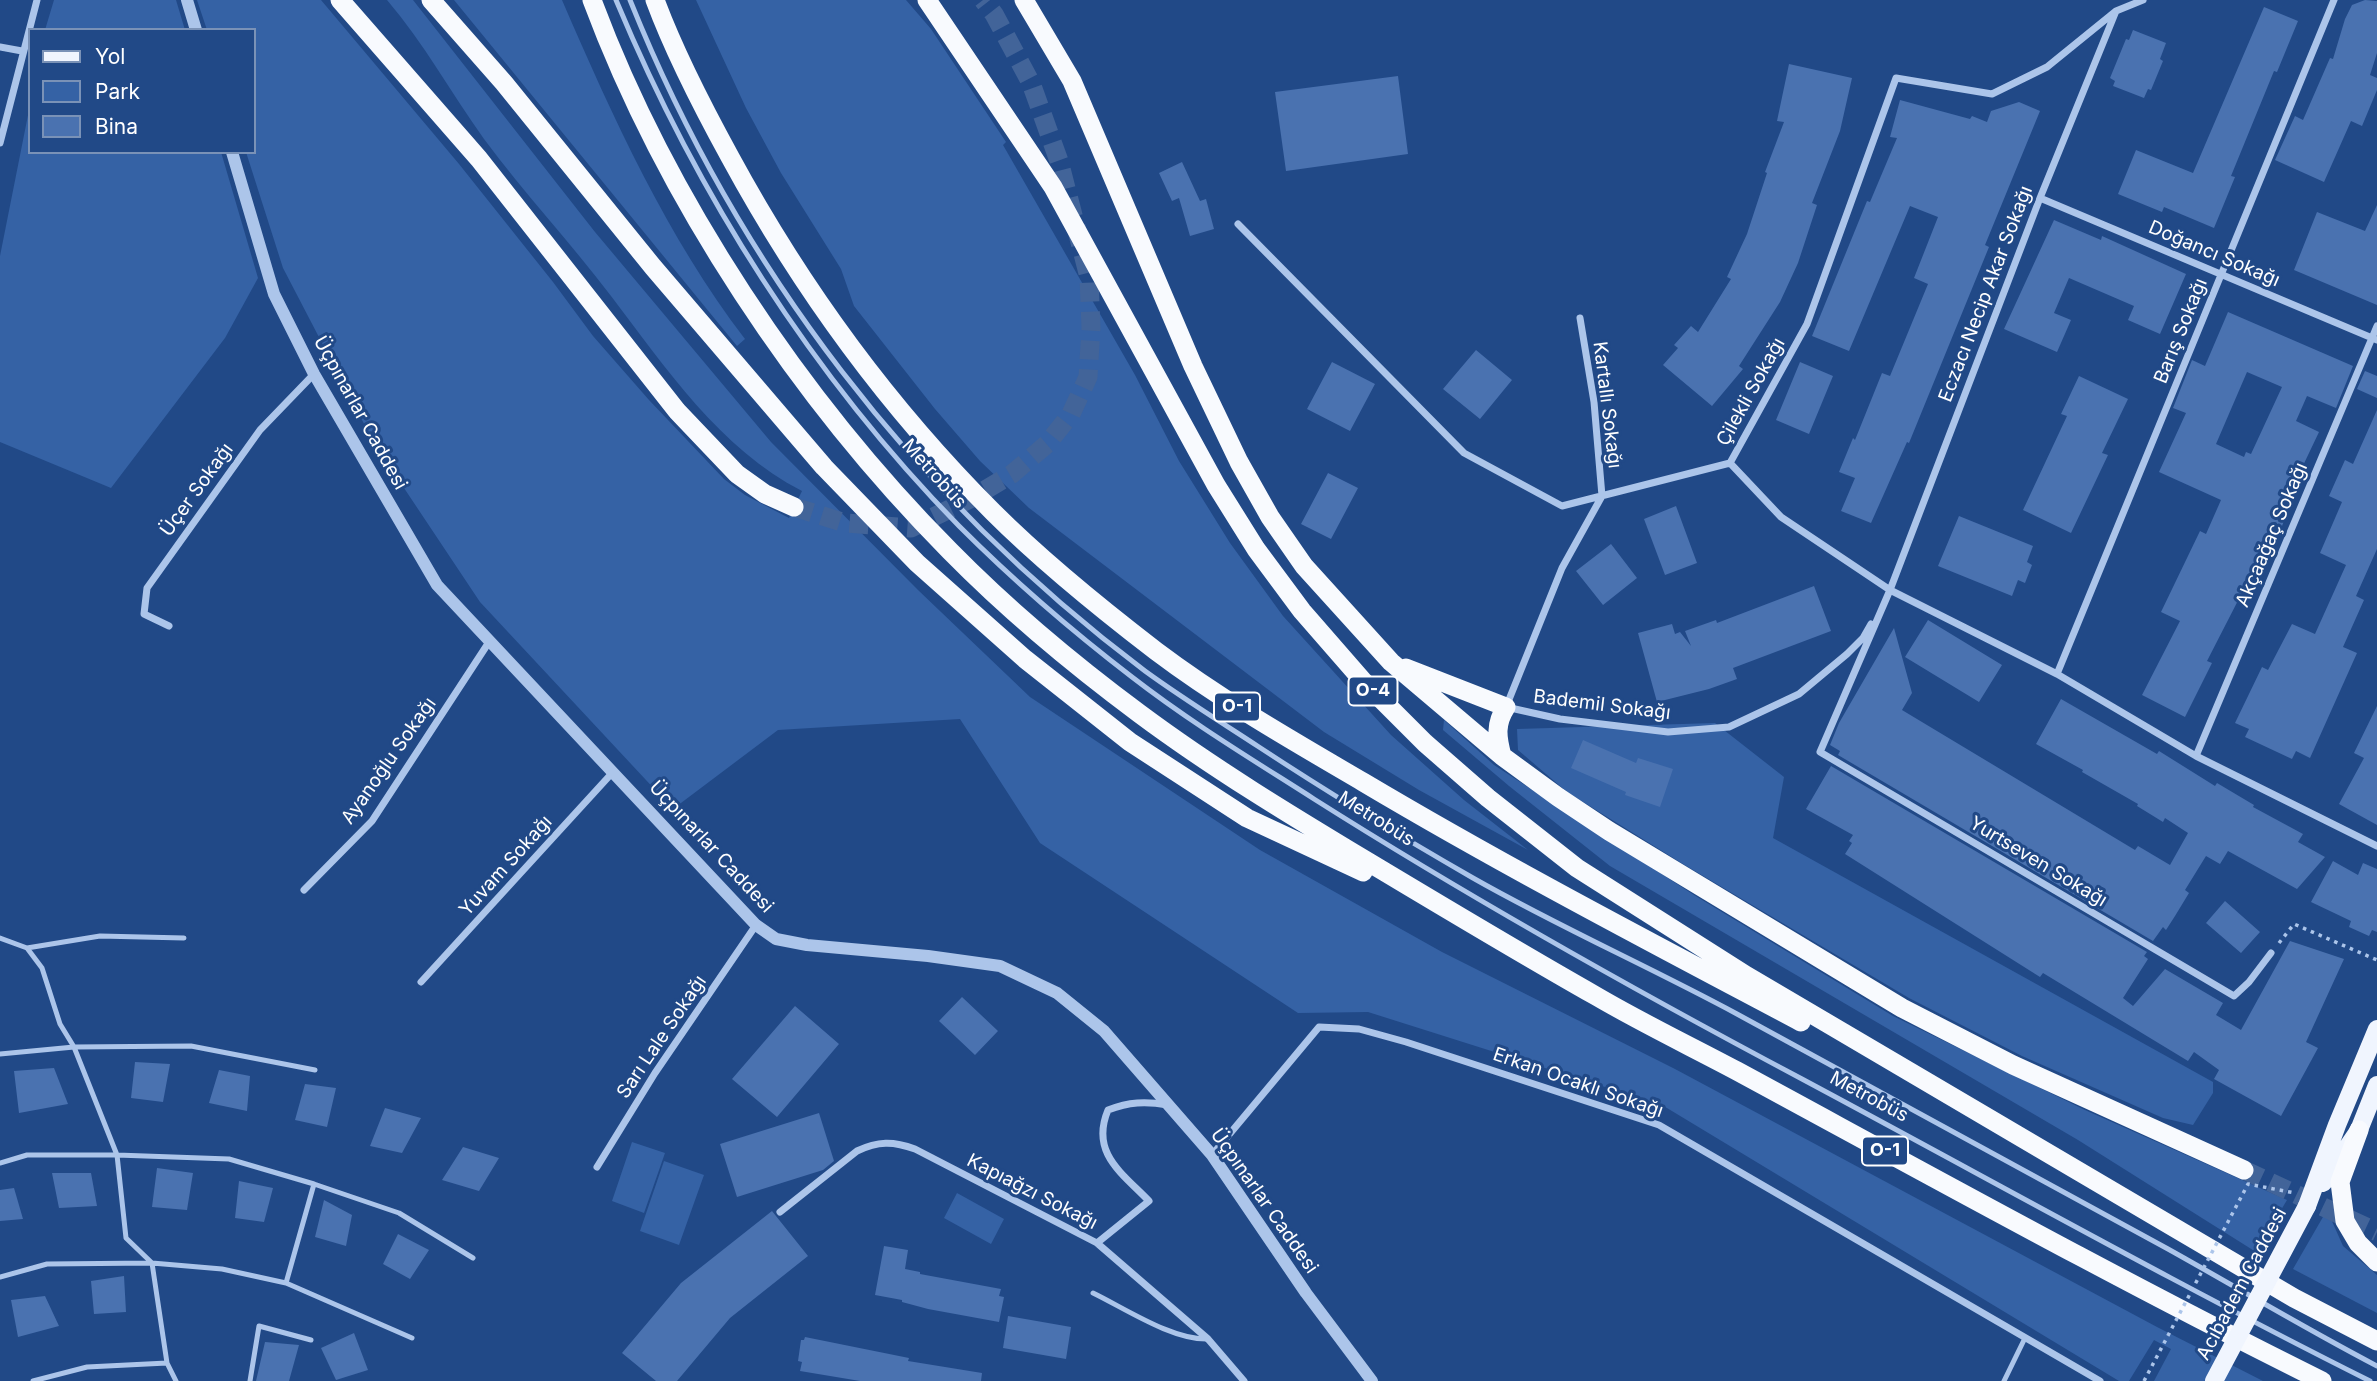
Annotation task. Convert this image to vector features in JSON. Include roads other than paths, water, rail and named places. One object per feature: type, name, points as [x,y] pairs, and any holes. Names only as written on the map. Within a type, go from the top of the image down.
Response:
[{"type":"highway","points":[[340,0],[479,159],[677,411],[737,474],[765,494],[794,507]]},
{"type":"highway","points":[[431,0],[504,83],[653,267],[815,456],[917,563],[1025,659],[1130,742],[1247,818],[1453,914]]},
{"type":"highway","name":"O-1","points":[[592,0],[646,123],[698,221],[743,294],[803,379],[876,470],[951,553],[1035,629],[1140,714],[1260,797],[1453,914],[1601,999],[2207,1325],[2322,1381]]},
{"type":"highway","name":"O-1","points":[[655,0],[703,108],[748,190],[798,272],[856,354],[920,432],[994,513],[1088,597],[1158,653],[1227,701],[1450,834],[2052,1155],[2294,1298],[2377,1341]]},
{"type":"highway","name":"O-4","points":[[927,0],[1053,187],[1216,485],[1256,549],[1302,611],[1363,681],[1425,743],[1577,868],[1747,976],[2052,1155]]},
{"type":"highway","points":[[1024,0],[1072,81],[1193,366],[1239,462],[1270,517],[1304,566],[1391,662],[1502,756],[1608,831],[1902,1008],[2013,1066],[2244,1170]]},
{"type":"highway","points":[[1391,662],[1506,707],[1497,720],[1497,740],[1502,756]]},
{"type":"highway","points":[[2359,1130],[2340,1182],[2345,1221],[2358,1243],[2377,1262]]},
{"type":"main road","name":"Acıbadem Caddesi","points":[[2214,1381],[2337,1125],[2377,1030]]},
{"type":"main road","name":"Acıbadem Caddesi","points":[[2302,1200],[2359,1130],[2377,1085]]},
{"type":"street","points":[[29,28],[37,0]]},
{"type":"street","points":[[187,0],[195,28]]},
{"type":"street","points":[[2116,11],[2143,0]]},
{"type":"street","name":"Barış Sokağı","points":[[2057,674],[2334,0]]},
{"type":"street","name":"Eczacı Necip Akar Sokağı","points":[[1890,590],[2039,198],[2116,11]]},
{"type":"street","name":"Çilekli Sokağı","points":[[1238,224],[1464,453],[1562,506],[1652,485],[1730,463],[1807,324],[1896,78],[1992,94],[2047,67],[2116,11]]},
{"type":"street","points":[[0,143],[28,31]]},
{"type":"street","points":[[0,47],[22,51]]},
{"type":"street","name":"Üçpınarlar Caddesi","points":[[233,154],[274,294],[314,374],[437,585],[489,642],[614,771],[756,925],[776,939],[807,945],[928,956],[1000,966],[1057,993],[1104,1031],[1212,1155],[1306,1293],[1373,1381]]},
{"type":"street","name":"Doğancı Sokağı","points":[[2039,198],[2374,339]]},
{"type":"street","name":"Kartallı Sokağı","points":[[1580,318],[1594,402],[1601,496]]},
{"type":"street","name":"Akçaağaç Sokağı","points":[[2196,756],[2374,339],[2377,326]]},
{"type":"street","name":"Üçer Sokağı","points":[[169,626],[144,614],[147,588],[260,430],[314,374]]},
{"type":"street","points":[[1730,463],[1781,517],[1890,590],[2057,674],[2196,756],[2377,846]]},
{"type":"street","points":[[1506,707],[1562,568],[1601,496]]},
{"type":"street","name":"Bademil Sokağı","points":[[1506,707],[1560,719],[1668,732],[1729,727],[1799,694],[1847,654],[1863,638],[1890,590]]},
{"type":"street","name":"Yurtseven Sokağı","points":[[1890,590],[1819,752],[2234,996],[2249,982],[2271,953]]},
{"type":"street","name":"Ayanoğlu Sokağı","points":[[304,890],[372,821],[489,642]]},
{"type":"street","name":"Yuvam Sokağı","points":[[421,982],[614,771]]},
{"type":"street","name":"Sarı Lale Sokağı","points":[[597,1167],[655,1073],[756,925]]},
{"type":"street","name":"Erkan Ocaklı Sokağı","points":[[1212,1155],[1319,1027],[1359,1029],[1659,1125],[2100,1381]]},
{"type":"street","points":[[1097,1243],[1149,1201],[1110,1161],[1102,1141],[1102,1124],[1108,1110],[1127,1103],[1148,1102],[1168,1106]]},
{"type":"street","name":"Kapıağzı Sokağı","points":[[780,1212],[857,1151],[869,1145],[897,1143],[915,1149],[1097,1243],[1208,1339],[1244,1381]]},
{"type":"lane","name":"Metrobüs","points":[[616,0],[644,68],[696,168],[760,276],[849,400],[962,528],[1047,606],[1133,678],[1210,732],[1387,845],[1534,931],[1715,1033],[2370,1381]]},
{"type":"lane","name":"Metrobüs","points":[[631,0],[655,60],[705,162],[769,270],[865,402],[971,521],[1145,671],[1313,783],[1476,879],[1765,1029],[2140,1233],[2377,1366]]},
{"type":"lane","points":[[0,938],[27,948],[100,936],[184,938]]},
{"type":"lane","points":[[27,948],[42,968],[60,1024],[74,1047],[117,1154],[126,1238],[152,1263],[167,1363],[176,1381]]},
{"type":"lane","points":[[0,1054],[74,1047],[191,1046],[315,1070]]},
{"type":"lane","points":[[0,1163],[27,1156],[117,1154],[229,1159],[399,1213],[473,1258]]},
{"type":"lane","points":[[286,1283],[314,1184]]},
{"type":"lane","points":[[0,1277],[47,1264],[152,1263],[222,1269],[286,1283],[412,1338]]},
{"type":"lane","points":[[1093,1293],[1175,1334],[1196,1340],[1208,1339]]},
{"type":"lane","points":[[250,1381],[259,1326],[311,1339]]},
{"type":"lane","points":[[2004,1381],[2025,1338]]},
{"type":"lane","points":[[33,1381],[87,1367],[167,1363]]},
{"type":"tunnel","points":[[794,507],[845,523],[911,528],[970,499],[1012,474],[1047,444],[1071,414],[1088,377],[1091,328],[1089,277],[1059,161],[1031,83],[994,14],[983,0]]},
{"type":"tunnel","points":[[2244,1170],[2377,1232]]}]
